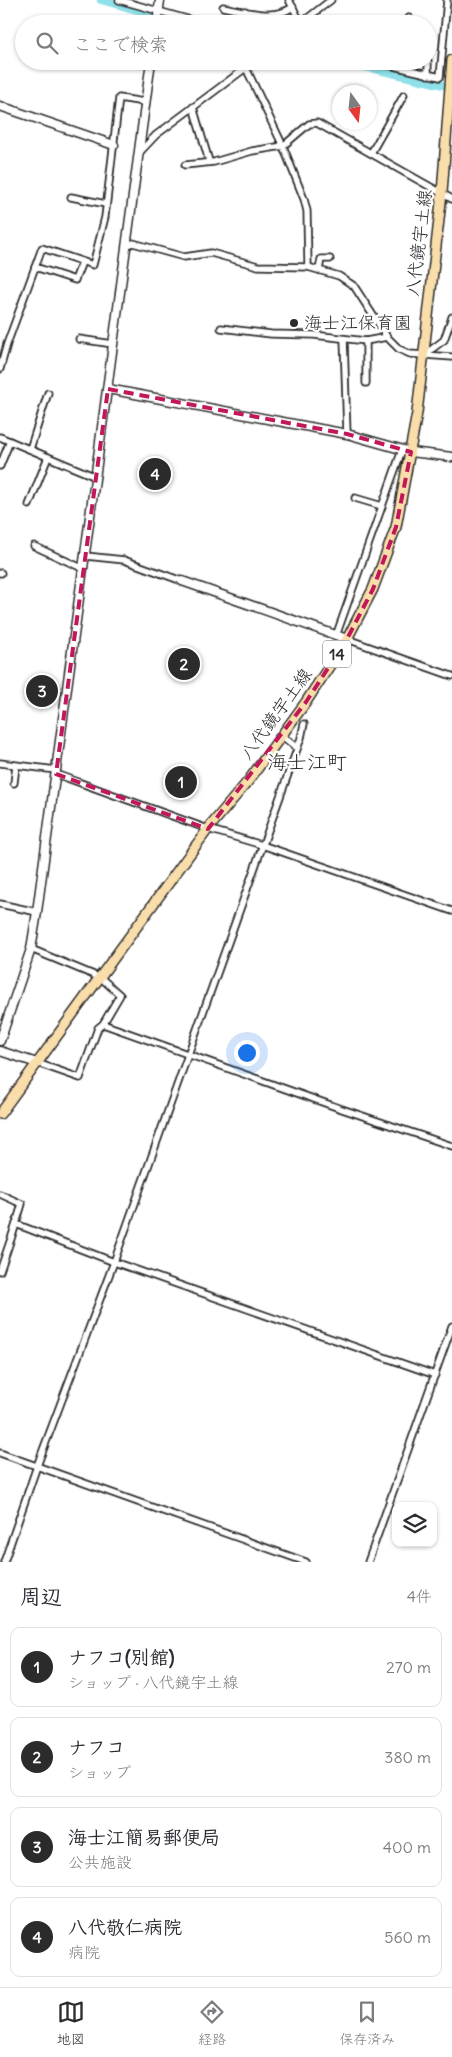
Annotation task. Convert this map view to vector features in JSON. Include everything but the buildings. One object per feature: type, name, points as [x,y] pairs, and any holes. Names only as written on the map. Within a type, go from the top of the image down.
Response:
[{"type":"main road","name":"八代鏡宇土線","points":[[0,1114],[208,829],[248,780],[306,702],[347,639],[373,588],[396,527],[424,355],[427,308],[442,193],[452,60]]},
{"type":"street","points":[[119,0],[153,15]]},
{"type":"street","points":[[158,15],[160,0]]},
{"type":"street","points":[[289,0],[297,15]]},
{"type":"street","points":[[312,15],[331,0]]},
{"type":"street","points":[[408,70],[440,77],[447,0]]},
{"type":"street","points":[[222,7],[273,15],[285,12],[293,7]]},
{"type":"street","points":[[244,15],[245,11]]},
{"type":"street","points":[[1,1037],[31,949],[37,912],[149,70]]},
{"type":"street","points":[[139,152],[156,135],[243,70]]},
{"type":"street","points":[[247,70],[283,146],[298,182],[307,211],[308,267]]},
{"type":"street","points":[[428,70],[428,75]]},
{"type":"street","points":[[371,153],[404,95]]},
{"type":"street","points":[[0,369],[7,344],[42,248],[93,266],[105,217],[119,98],[144,102]]},
{"type":"street","points":[[0,106],[114,145]]},
{"type":"street","points":[[193,108],[209,162]]},
{"type":"street","points":[[185,165],[209,162],[283,146],[309,124],[317,123],[452,198]]},
{"type":"street","points":[[71,197],[106,204]]},
{"type":"street","points":[[126,246],[133,243],[184,257],[211,253],[258,266],[308,267],[339,276],[354,286],[387,337],[399,349],[410,354],[452,357]]},
{"type":"street","points":[[319,270],[321,259],[330,259]]},
{"type":"street","points":[[35,267],[76,283],[82,262]]},
{"type":"street","points":[[424,355],[444,340],[452,317]]},
{"type":"street","points":[[222,328],[271,334],[338,337],[344,340],[366,341],[387,337]]},
{"type":"street","points":[[79,339],[113,344]]},
{"type":"street","points":[[344,340],[347,434]]},
{"type":"street","points":[[366,341],[366,383]]},
{"type":"street","points":[[0,342],[7,344]]},
{"type":"street","points":[[108,389],[347,434],[407,451],[452,457]]},
{"type":"street","points":[[30,449],[48,393]]},
{"type":"street","points":[[0,437],[96,477]]},
{"type":"street","points":[[0,466],[10,441]]},
{"type":"street","points":[[336,636],[382,506],[407,451]]},
{"type":"street","points":[[29,505],[48,457]]},
{"type":"street","points":[[355,498],[382,506]]},
{"type":"street","points":[[34,546],[84,569]]},
{"type":"street","points":[[86,556],[124,560],[452,676]]},
{"type":"street","points":[[4,1562],[37,1466],[114,1262],[304,724]]},
{"type":"street","points":[[281,735],[297,748]]},
{"type":"street","points":[[0,763],[56,772],[208,829],[262,845],[452,911]]},
{"type":"street","points":[[14,783],[16,766]]},
{"type":"street","points":[[0,904],[37,912]]},
{"type":"street","points":[[0,1051],[80,1078],[98,1028],[103,1024],[120,995],[101,978],[31,949]]},
{"type":"street","points":[[103,1024],[452,1146]]},
{"type":"street","points":[[0,1194],[22,1204],[0,1271]]},
{"type":"street","points":[[16,1224],[114,1262],[435,1375]]},
{"type":"street","points":[[368,1562],[452,1326]]},
{"type":"street","points":[[0,1452],[306,1562]]},
{"type":"highlighted area","points":[[108,389],[347,434],[411,452],[396,527],[373,589],[347,639],[306,702],[208,829],[56,774]]},
{"type":"waterway","points":[[101,0],[154,15]]},
{"type":"waterway","points":[[379,70],[452,87]]},
{"type":"place","name":"海士江保育園","points":[[294,323]]},
{"type":"place","name":"八代敬仁病院","points":[[155,474]]},
{"type":"place","name":"ナフコ","points":[[184,664]]},
{"type":"place","name":"海士江簡易郵便局","points":[[42,691]]},
{"type":"place","name":"ナフコ(別館)","points":[[181,782]]},
{"type":"district","name":"海士江町","points":[[307,762]]}]
